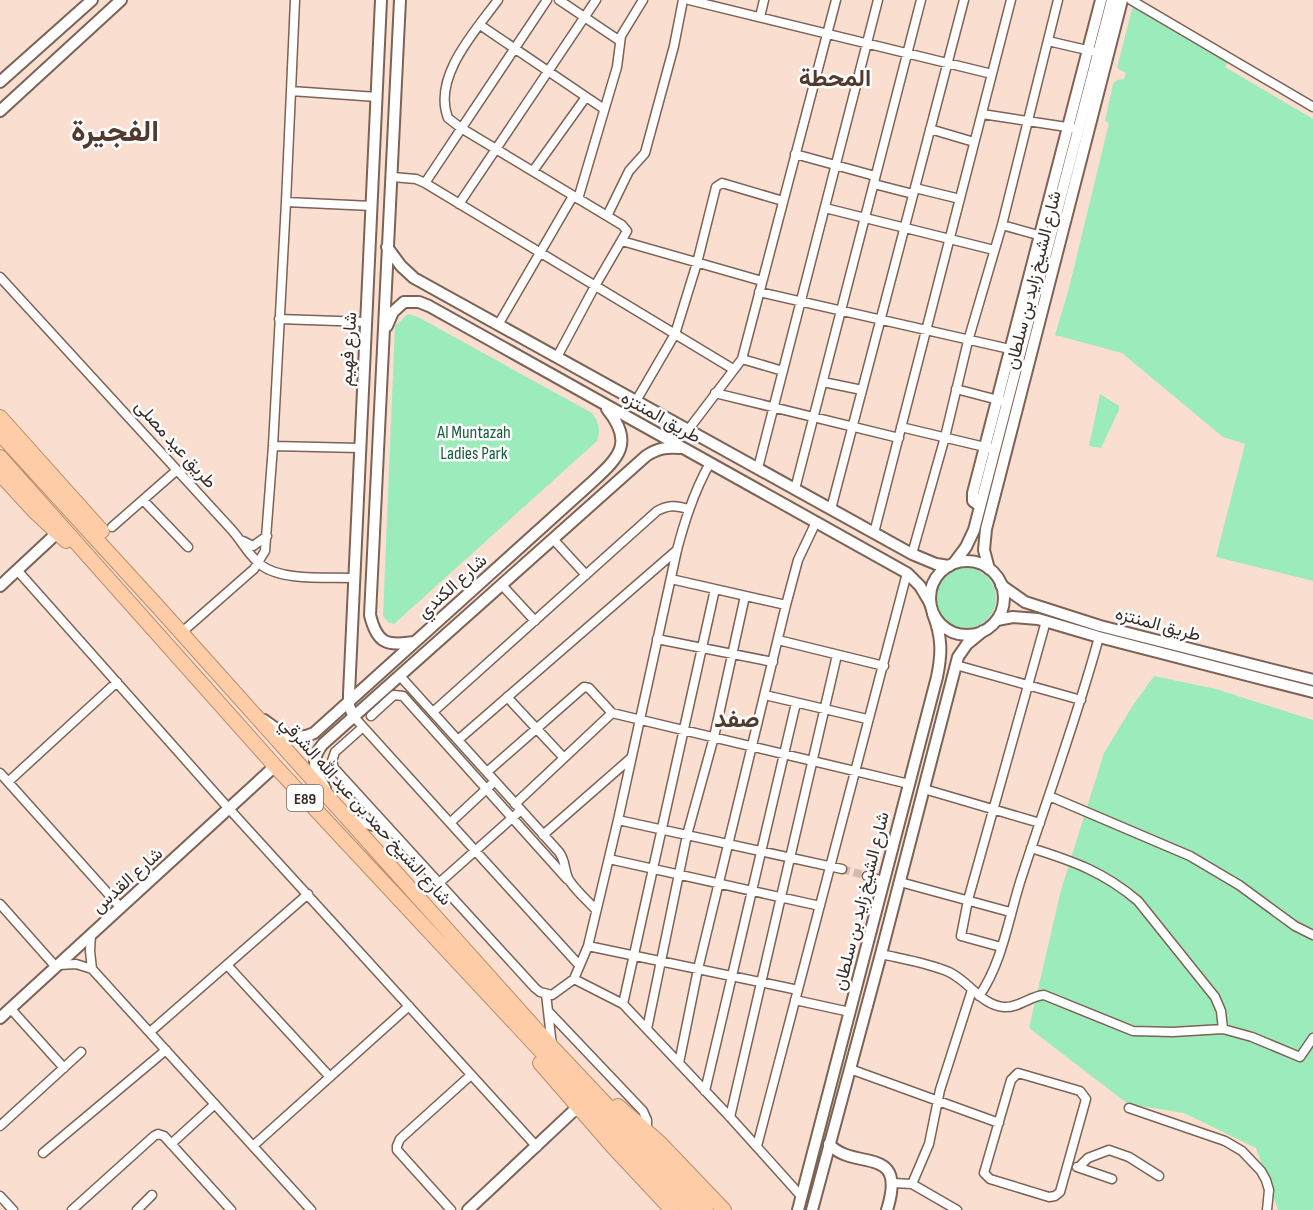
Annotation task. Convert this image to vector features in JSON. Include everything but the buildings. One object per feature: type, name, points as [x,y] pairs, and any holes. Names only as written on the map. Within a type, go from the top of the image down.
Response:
[{"type":"highway","points":[[0,417],[145,580],[155,595],[160,609]]},
{"type":"highway","name":"شارع الشيخ حمد بن عبد الله الشرقي","points":[[0,434],[252,711],[552,1047],[706,1210]]},
{"type":"highway","name":"شارع الشيخ حمد بن عبد الله الشرقي","points":[[0,456],[275,766],[516,1023],[582,1104],[689,1210]]},
{"type":"highway","points":[[0,474],[57,533],[100,568]]},
{"type":"highway","points":[[589,1086],[647,1130],[724,1210]]},
{"type":"highway","points":[[582,1104],[672,1210]]},
{"type":"street","points":[[0,82],[92,0]]},
{"type":"street","points":[[4,108],[121,0]]},
{"type":"street","points":[[181,633],[259,563],[265,551],[273,446],[295,0]]},
{"type":"street","name":"شارع فهيم","points":[[348,701],[381,0]]},
{"type":"street","name":"شارع فهيم","points":[[400,0],[370,615],[373,627],[384,642],[390,645],[414,642]]},
{"type":"street","points":[[498,0],[457,57],[446,87],[447,114],[451,121],[461,128],[627,228],[627,234],[595,286],[557,357]]},
{"type":"street","points":[[425,183],[548,0]]},
{"type":"street","points":[[559,0],[620,41]]},
{"type":"street","points":[[459,204],[596,0]]},
{"type":"street","points":[[498,325],[576,197],[617,67],[623,32],[643,0]]},
{"type":"street","points":[[607,216],[629,171],[645,153],[674,46],[683,0]]},
{"type":"street","points":[[689,0],[992,74]]},
{"type":"street","points":[[760,17],[764,0]]},
{"type":"street","points":[[688,430],[742,359],[836,0]]},
{"type":"street","points":[[758,468],[878,0]]},
{"type":"street","points":[[795,489],[921,0]]},
{"type":"street","points":[[831,509],[964,0]]},
{"type":"street","points":[[874,533],[1011,0]]},
{"type":"street","points":[[912,554],[945,437],[968,341],[1002,225],[1058,0]]},
{"type":"street","points":[[1048,41],[1093,51],[1101,0]]},
{"type":"street","name":"شارع الشيخ زايد بن سلطان","points":[[951,564],[971,538],[980,506],[990,448],[1093,51],[1112,0]]},
{"type":"street","name":"شارع الشيخ زايد بن سلطان","points":[[989,569],[984,550],[986,530],[1122,0]]},
{"type":"street","points":[[1131,0],[1313,107]]},
{"type":"street","points":[[59,56],[51,55],[49,48],[65,32],[69,22]]},
{"type":"street","points":[[480,25],[604,110]]},
{"type":"street","points":[[4,108],[14,92],[40,64],[37,57],[28,58]]},
{"type":"street","points":[[291,91],[377,97]]},
{"type":"street","points":[[533,171],[586,97]]},
{"type":"street","points":[[376,113],[385,108],[394,118]]},
{"type":"street","points":[[982,114],[1073,128]]},
{"type":"street","points":[[930,129],[974,142]]},
{"type":"street","points":[[795,154],[914,191],[960,199]]},
{"type":"street","points":[[392,177],[416,179],[425,183],[734,369]]},
{"type":"street","points":[[636,401],[675,334],[697,263],[714,191],[719,183],[783,201]]},
{"type":"street","points":[[286,202],[372,206]]},
{"type":"street","points":[[825,208],[994,250]]},
{"type":"street","points":[[1002,225],[1045,237]]},
{"type":"street","points":[[622,241],[762,281]]},
{"type":"street","name":"طريق المنتزه","points":[[387,247],[401,266],[414,278],[912,554],[936,564],[951,564]]},
{"type":"street","name":"طريق عيد مصلى","points":[[0,277],[237,536],[259,563],[271,572],[293,576],[353,578]]},
{"type":"street","points":[[759,292],[1015,351]]},
{"type":"street","name":"طريق المنتزه","points":[[384,346],[393,312],[404,302],[419,302],[907,573],[920,586],[931,608]]},
{"type":"street","points":[[452,319],[452,311],[456,306],[462,304]]},
{"type":"street","points":[[279,319],[367,322]]},
{"type":"street","points":[[365,347],[374,357],[384,346]]},
{"type":"street","points":[[742,359],[783,371]]},
{"type":"street","points":[[823,381],[862,390]]},
{"type":"street","points":[[956,388],[1002,401]]},
{"type":"street","points":[[715,393],[899,438]]},
{"type":"street","name":"شارع الكندي","points":[[252,711],[284,734],[298,737],[314,733],[615,461],[622,441],[620,429],[602,402]]},
{"type":"street","points":[[902,427],[990,448]]},
{"type":"street","points":[[273,446],[360,448]]},
{"type":"street","name":"شارع الكندي","points":[[332,801],[315,769],[315,757],[320,747],[646,456],[656,449],[683,448]]},
{"type":"street","points":[[363,727],[335,752],[332,764],[535,988],[552,995],[574,979],[588,946],[609,859],[677,550],[697,485],[710,463]]},
{"type":"street","points":[[112,527],[177,470]]},
{"type":"street","points":[[143,500],[188,547]]},
{"type":"street","points":[[433,712],[657,511],[666,506],[688,509]]},
{"type":"street","points":[[679,1063],[698,969],[786,605],[798,560],[816,522]]},
{"type":"street","points":[[0,586],[57,533]]},
{"type":"street","points":[[237,536],[247,545],[253,546],[267,536]]},
{"type":"street","points":[[553,540],[586,575]]},
{"type":"street","points":[[458,740],[677,550]]},
{"type":"street","points":[[973,562],[989,569],[1001,585],[1004,595],[1003,606],[997,620],[983,631],[969,635],[954,633],[942,626],[931,608],[932,584],[939,574],[951,564],[973,562]]},
{"type":"street","points":[[17,570],[229,809],[537,1147]]},
{"type":"street","points":[[757,1146],[907,573]]},
{"type":"street","points":[[671,579],[786,605]]},
{"type":"street","points":[[502,585],[535,621]]},
{"type":"street","name":"طريق المنتزه","points":[[1001,585],[1025,602],[1100,626],[1313,680]]},
{"type":"street","points":[[622,1004],[715,589]]},
{"type":"street","points":[[646,1029],[687,835],[714,737],[745,596]]},
{"type":"street","name":"شارع الشيخ زايد بن سلطان","points":[[798,1210],[942,655],[939,629],[931,608]]},
{"type":"street","name":"طريق المنتزه","points":[[997,620],[1022,616],[1046,621],[1099,637],[1313,692]]},
{"type":"street","points":[[1001,947],[961,936],[968,900],[1046,621]]},
{"type":"street","points":[[432,626],[442,629],[444,632],[442,639]]},
{"type":"street","name":"شارع الشيخ زايد بن سلطان","points":[[812,1210],[956,665],[962,649],[973,637],[983,631]]},
{"type":"street","points":[[912,1184],[929,1144],[938,1101],[976,993],[995,969],[1010,912],[1081,700],[1099,637]]},
{"type":"street","points":[[657,639],[773,662]]},
{"type":"street","points":[[778,640],[884,666]]},
{"type":"street","points":[[730,1117],[837,655]]},
{"type":"street","points":[[956,665],[1081,700]]},
{"type":"street","points":[[400,676],[562,856],[570,882]]},
{"type":"street","points":[[8,782],[117,682]]},
{"type":"street","points":[[487,772],[584,687],[589,688],[612,713],[909,784]]},
{"type":"street","points":[[371,716],[394,695],[403,696],[596,910]]},
{"type":"street","points":[[765,695],[867,719]]},
{"type":"street","points":[[507,697],[564,759]]},
{"type":"street","points":[[348,701],[354,717],[579,965]]},
{"type":"street","points":[[705,1091],[796,703]]},
{"type":"street","points":[[440,883],[511,818],[518,807],[564,759],[612,713]]},
{"type":"street","points":[[543,835],[631,758]]},
{"type":"street","name":"شارع القدس","points":[[0,1018],[275,766]]},
{"type":"street","points":[[0,773],[121,908]]},
{"type":"street","points":[[451,822],[495,781]]},
{"type":"street","points":[[924,789],[1040,823]]},
{"type":"street","points":[[1049,796],[1190,856],[1239,885],[1295,926],[1313,935]]},
{"type":"street","points":[[347,818],[393,833]]},
{"type":"street","points":[[618,820],[842,869]]},
{"type":"street","points":[[1031,848],[1079,863],[1130,894],[1215,997],[1221,1011],[1223,1029]]},
{"type":"street","points":[[609,859],[820,906]]},
{"type":"street","points":[[867,876],[883,880]]},
{"type":"street","points":[[900,882],[1010,912]]},
{"type":"street","points":[[150,1032],[308,894]]},
{"type":"street","points":[[0,904],[57,966],[76,964],[92,969],[308,1209]]},
{"type":"street","points":[[92,934],[90,951],[92,969]]},
{"type":"street","points":[[588,946],[798,990]]},
{"type":"street","points":[[881,954],[948,971],[991,1003],[1008,1007],[1035,996],[1044,995],[1133,1031],[1173,1032],[1223,1029],[1252,1037],[1300,1057],[1313,1038]]},
{"type":"street","points":[[227,965],[330,1077]]},
{"type":"street","points":[[574,979],[622,1004],[730,1117],[801,1196]]},
{"type":"street","points":[[546,994],[552,1047]]},
{"type":"street","points":[[795,1000],[850,1012]]},
{"type":"street","points":[[253,1146],[409,1006]]},
{"type":"street","points":[[10,1008],[64,1068]]},
{"type":"street","points":[[548,1011],[631,1098],[645,1115],[647,1130]]},
{"type":"street","points":[[43,1153],[166,1050]]},
{"type":"street","points":[[0,1126],[81,1052]]},
{"type":"street","points":[[850,1069],[999,1123]]},
{"type":"street","points":[[1015,1074],[1022,1074],[1083,1093],[1086,1102],[1068,1164],[1060,1192],[1052,1197],[987,1178],[984,1170],[1011,1080],[1015,1074]]},
{"type":"street","points":[[451,1210],[398,1150],[397,1146],[400,1139],[471,1075]]},
{"type":"street","points":[[631,1098],[631,1116]]},
{"type":"street","points":[[171,1144],[215,1104]]},
{"type":"street","points":[[468,1210],[582,1104]]},
{"type":"street","points":[[1129,1108],[1225,1141],[1242,1151],[1261,1171],[1266,1180],[1269,1190],[1267,1210]]},
{"type":"street","points":[[72,1210],[158,1134],[164,1136],[231,1210]]},
{"type":"street","points":[[830,1144],[837,1150],[879,1164],[890,1173],[893,1183],[888,1210]]},
{"type":"street","points":[[1079,1167],[1088,1158],[1109,1150],[1129,1157],[1159,1176]]},
{"type":"street","points":[[1068,1164],[1112,1179]]},
{"type":"street","points":[[893,1183],[912,1184],[957,1210]]},
{"type":"street","points":[[136,1210],[152,1195]]},
{"type":"street","points":[[0,1196],[13,1210]]},
{"type":"green space","points":[[1133,5],[1229,60],[1225,67],[1313,119],[1313,581],[1216,557],[1245,444],[1223,437],[1122,353],[1055,335],[1069,288],[1109,123],[1105,121],[1113,84],[1117,80],[1124,79],[1126,73],[1117,68]]},
{"type":"green space","name":"Al Muntazah Ladies Park","points":[[408,314],[418,317],[592,413],[598,423],[599,433],[597,441],[394,624],[388,622],[383,616],[395,326]]},
{"type":"green space","points":[[1100,394],[1119,406],[1101,448],[1089,446]]},
{"type":"green space","points":[[966,568],[987,577],[996,598],[987,619],[966,628],[945,619],[936,598],[945,577]]},
{"type":"green space","points":[[1154,676],[1216,689],[1313,720],[1313,1210],[1278,1210],[1256,1148],[1184,1113],[1128,1104],[1029,1028],[1061,890],[1104,753],[1133,705]]},
{"type":"tunnel","points":[[842,869],[867,876]]},
{"type":"district","name":"المحطة","points":[[835,78]]},
{"type":"district","name":"الفجيرة","points":[[115,131]]},
{"type":"district","name":"صفد","points":[[737,719]]}]
